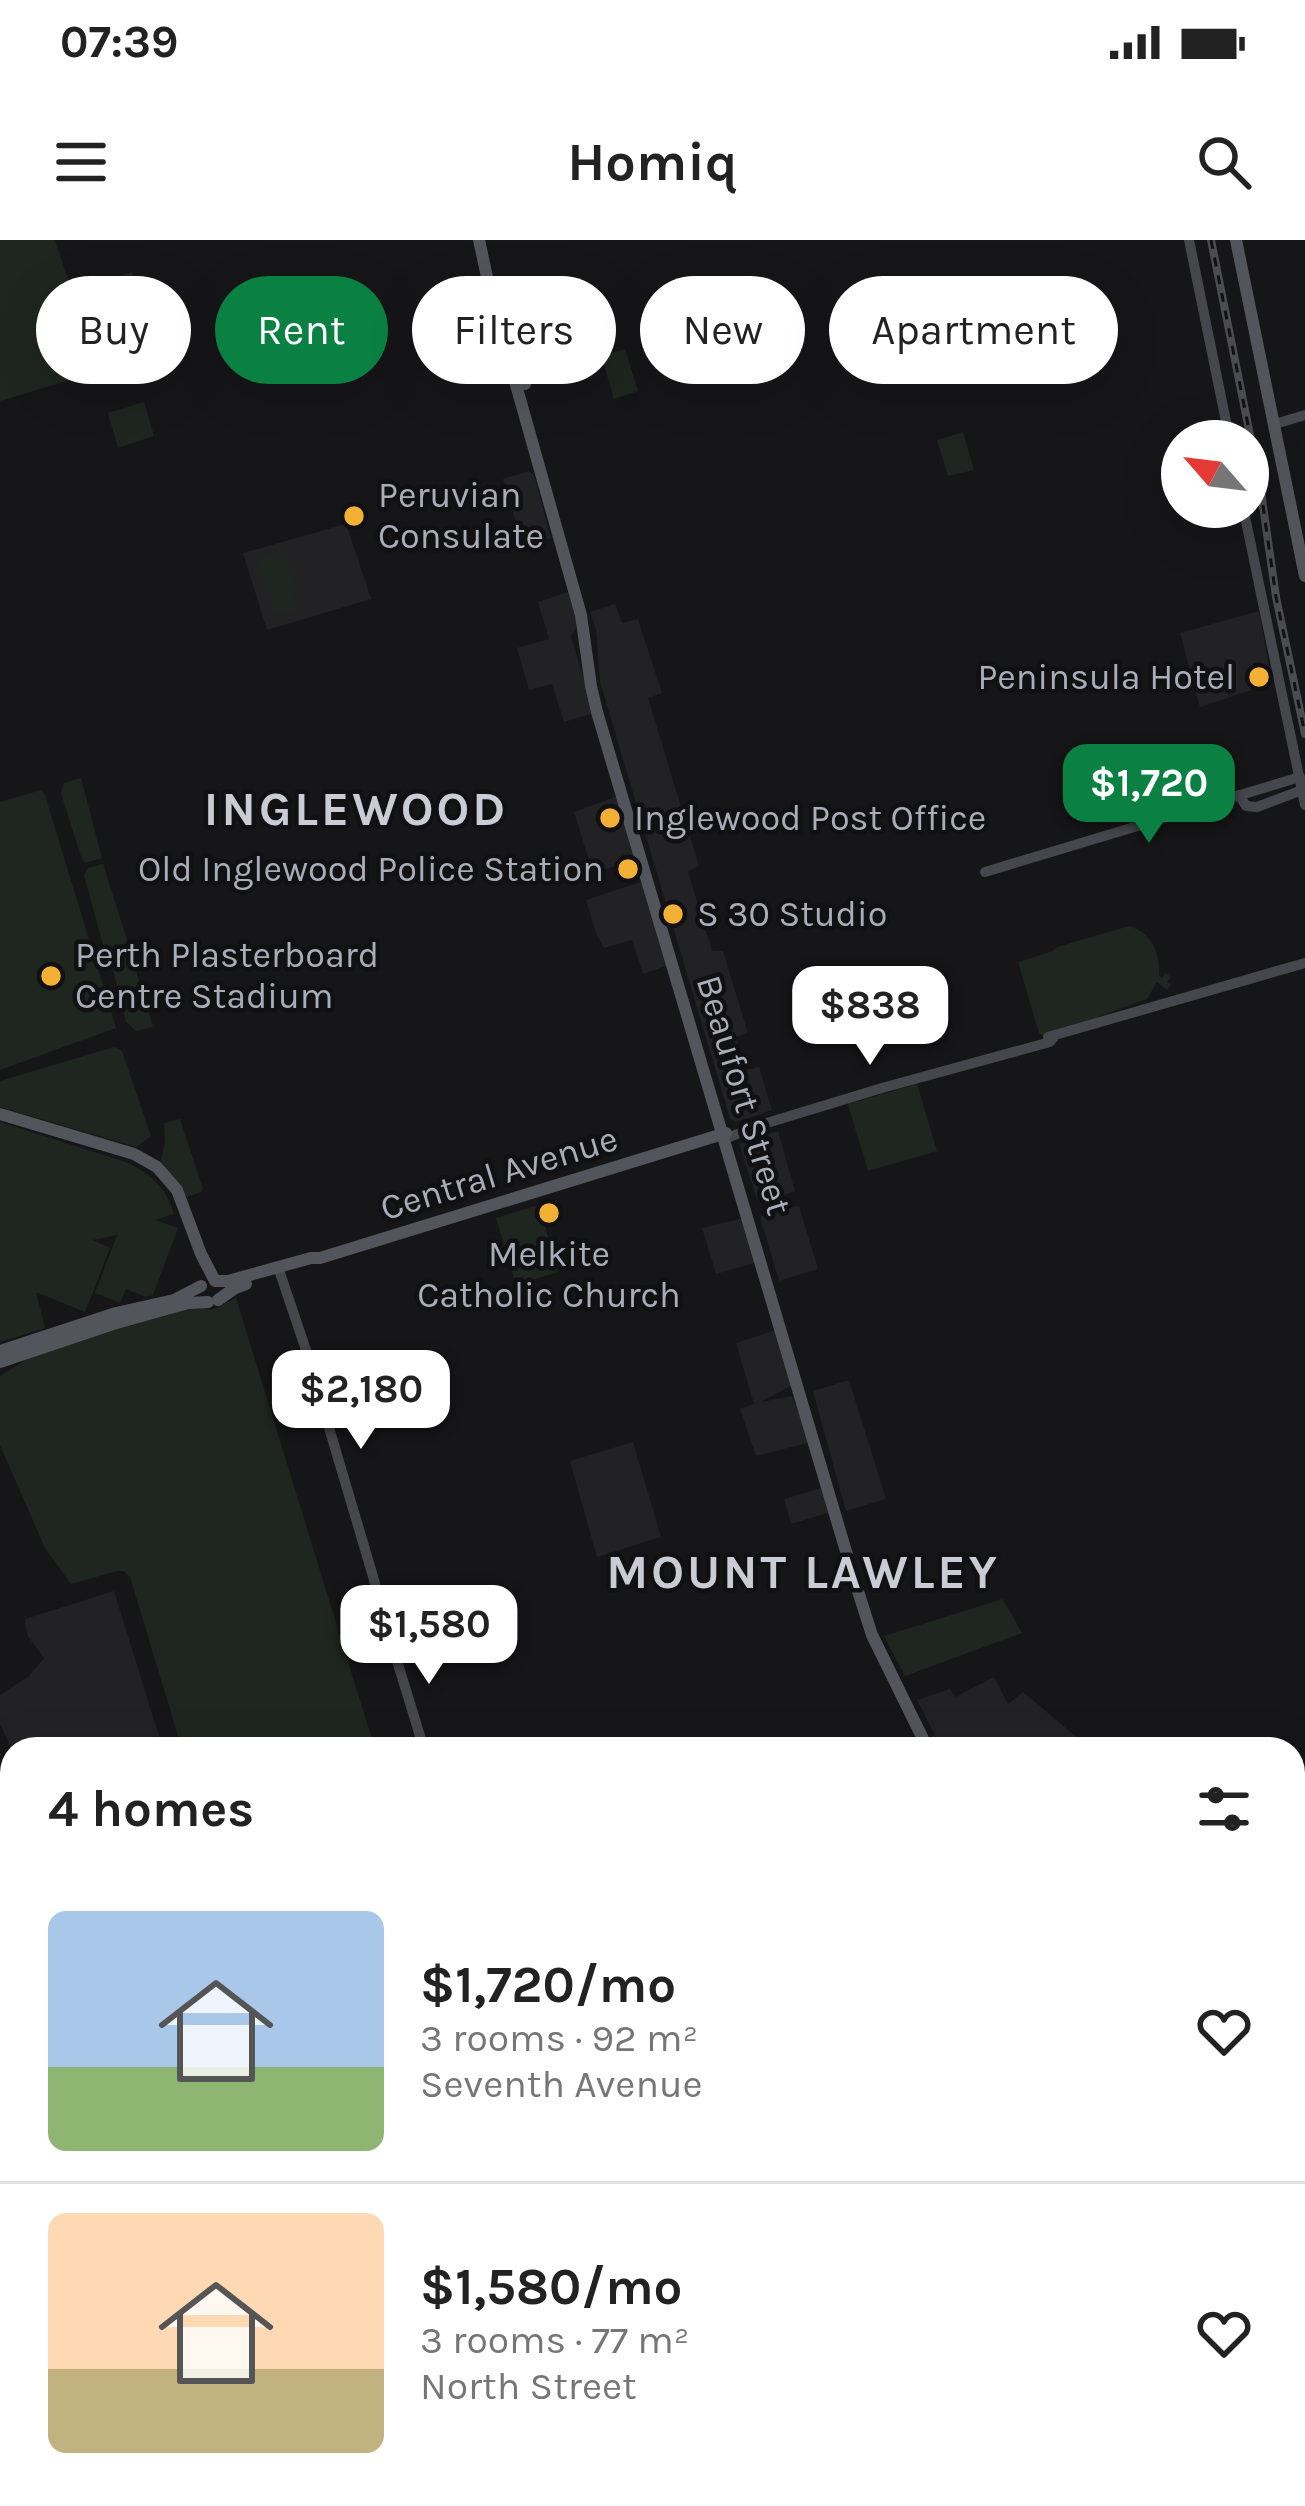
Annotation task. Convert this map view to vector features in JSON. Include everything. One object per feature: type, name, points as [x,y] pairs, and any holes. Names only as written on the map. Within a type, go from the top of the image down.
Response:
[{"type":"main road","name":"Beaufort Street","points":[[484,240],[492,300],[581,615],[597,712],[727,1135],[872,1635],[926,1737]]},
{"type":"main road","points":[[1189,240],[1226,420]]},
{"type":"main road","points":[[1236,240],[1305,576]]},
{"type":"main road","points":[[1275,424],[1305,416]]},
{"type":"main road","points":[[1247,528],[1305,805]]},
{"type":"main road","points":[[986,872],[1239,795],[1302,783]]},
{"type":"main road","points":[[1239,795],[1246,806],[1260,806],[1302,783]]},
{"type":"main road","name":"Central Avenue","points":[[0,1362],[89,1327],[213,1301],[235,1288],[320,1258],[1305,963]]},
{"type":"main road","points":[[0,1114],[152,1157],[177,1190],[208,1283],[201,1296],[213,1301]]},
{"type":"main road","points":[[152,1157],[208,1283]]},
{"type":"main road","name":"Central Avenue","points":[[0,1352],[174,1300],[208,1283],[282,1270]]},
{"type":"main road","points":[[282,1270],[420,1737]]},
{"type":"shaded area","points":[[0,240],[55,240],[67,276],[36,276],[36,384],[57,384],[0,401]]},
{"type":"shaded area","points":[[625,349],[638,391],[614,399],[609,384],[616,384],[616,352]]},
{"type":"shaded area","points":[[144,402],[154,436],[118,448],[108,413]]},
{"type":"shaded area","points":[[963,432],[974,470],[948,476],[937,440]]},
{"type":"shaded area","points":[[529,471],[551,538],[524,548],[503,479]]},
{"type":"shaded area","points":[[346,524],[371,599],[267,630],[243,553]]},
{"type":"shaded area","points":[[278,551],[287,554],[297,590],[297,610],[283,615],[275,613],[257,563]]},
{"type":"shaded area","points":[[568,592],[578,624],[571,636],[594,713],[564,722],[552,684],[529,690],[517,648],[549,639],[538,602]]},
{"type":"shaded area","points":[[615,604],[622,623],[638,619],[662,693],[648,698],[699,866],[688,871],[712,951],[723,951],[748,1033],[736,1037],[746,1070],[759,1067],[772,1110],[736,1122],[730,1119],[600,682],[590,612]]},
{"type":"shaded area","points":[[1259,611],[1272,683],[1200,707],[1180,633]]},
{"type":"shaded area","points":[[81,778],[102,858],[85,863],[61,793],[64,783]]},
{"type":"shaded area","points":[[41,790],[116,1028],[0,1070],[0,802]]},
{"type":"shaded area","points":[[618,796],[638,859],[593,873],[574,812]]},
{"type":"shaded area","points":[[103,864],[128,943],[108,948],[103,945],[84,875],[88,868]]},
{"type":"shaded area","points":[[644,881],[669,965],[643,974],[632,940],[604,948],[586,900]]},
{"type":"shaded area","points":[[1129,926],[1153,944],[1159,975],[1171,977],[1167,990],[1157,982],[1147,999],[1056,1032],[1039,1033],[1018,962]]},
{"type":"shaded area","points":[[129,948],[153,1027],[136,1031],[126,1022],[111,962],[115,954]]},
{"type":"shaded area","points":[[114,1047],[122,1051],[151,1136],[136,1147],[0,1107],[0,1081]]},
{"type":"shaded area","points":[[917,1084],[937,1151],[868,1171],[848,1104]]},
{"type":"shaded area","points":[[180,1119],[203,1189],[187,1197],[161,1161],[164,1123]]},
{"type":"shaded area","points":[[0,1122],[123,1161],[161,1188],[174,1214],[155,1220],[178,1228],[153,1295],[126,1289],[120,1303],[95,1293],[117,1235],[93,1240],[110,1248],[85,1312],[36,1292],[45,1328],[0,1342]]},
{"type":"shaded area","points":[[778,1131],[795,1191],[762,1203],[739,1144]]},
{"type":"shaded area","points":[[539,1205],[558,1272],[516,1285],[496,1218]]},
{"type":"shaded area","points":[[799,1206],[818,1269],[779,1281],[760,1217]]},
{"type":"shaded area","points":[[744,1218],[757,1262],[716,1274],[702,1228]]},
{"type":"shaded area","points":[[236,1298],[371,1737],[178,1737],[130,1577],[117,1571],[71,1584],[45,1548],[0,1445],[0,1376],[37,1353],[193,1305],[211,1310]]},
{"type":"shaded area","points":[[776,1330],[791,1386],[760,1402],[792,1396],[811,1442],[756,1456],[740,1409],[754,1404],[736,1343]]},
{"type":"shaded area","points":[[849,1380],[886,1499],[846,1511],[813,1391]]},
{"type":"shaded area","points":[[633,1442],[661,1537],[597,1557],[570,1461]]},
{"type":"shaded area","points":[[824,1487],[831,1512],[791,1524],[784,1499]]},
{"type":"shaded area","points":[[114,1591],[159,1737],[6,1737],[0,1724],[0,1695],[29,1676],[44,1658],[27,1635],[25,1619]]},
{"type":"shaded area","points":[[1003,1599],[1022,1633],[905,1676],[884,1636]]},
{"type":"shaded area","points":[[994,1677],[1008,1704],[1023,1692],[1076,1737],[931,1737],[935,1735],[917,1700],[950,1689],[955,1697]]},
{"type":"railway","points":[[1211,240],[1305,734]]},
{"type":"place","name":"Peruvian Consulate","points":[[354,516]]},
{"type":"place","name":"Peninsula Hotel","points":[[1259,677]]},
{"type":"place","name":"Inglewood Post Office","points":[[610,818]]},
{"type":"place","name":"Old Inglewood Police Station","points":[[628,869]]},
{"type":"place","name":"S 30 Studio","points":[[673,914]]},
{"type":"place","name":"Perth Plasterboard Centre Stadium","points":[[51,976]]},
{"type":"place","name":"Melkite Catholic Church","points":[[549,1213]]},
{"type":"district","name":"INGLEWOOD","points":[[356,809]]},
{"type":"district","name":"MOUNT LAWLEY","points":[[803,1572]]}]
